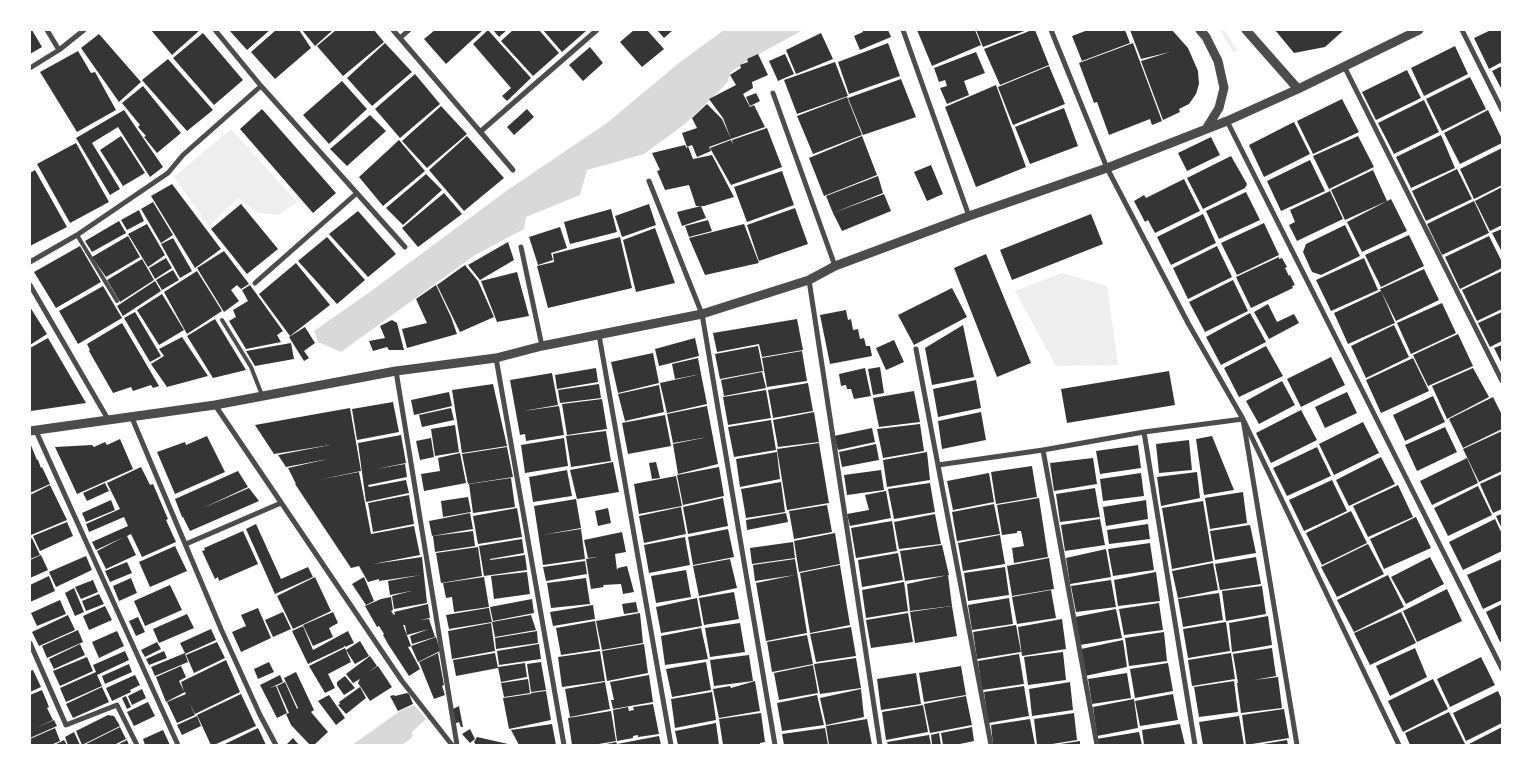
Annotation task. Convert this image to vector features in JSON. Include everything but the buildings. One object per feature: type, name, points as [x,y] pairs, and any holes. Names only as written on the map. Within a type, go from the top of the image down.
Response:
[{"type":"street","points":[[47,30],[59,50]]},
{"type":"street","points":[[30,68],[59,50],[84,30]]},
{"type":"street","points":[[215,30],[261,86],[405,247]]},
{"type":"street","points":[[393,30],[513,170]]},
{"type":"street","points":[[400,38],[409,30]]},
{"type":"street","points":[[480,132],[597,30]]},
{"type":"street","points":[[903,30],[970,216]]},
{"type":"street","points":[[1051,30],[1107,168],[1188,323],[1243,419],[1399,745]]},
{"type":"street","points":[[1200,30],[1206,37],[1218,61],[1224,88],[1218,108],[1206,129]]},
{"type":"street","points":[[1246,30],[1298,88]]},
{"type":"street","points":[[178,745],[33,431],[215,405],[396,371],[496,358],[542,346],[702,314],[809,280],[835,266],[1107,168],[1227,121],[1419,30]]},
{"type":"street","points":[[1462,30],[1502,110]]},
{"type":"street","points":[[1344,66],[1502,381]]},
{"type":"street","points":[[30,262],[77,235],[168,173],[183,155],[261,86]]},
{"type":"street","points":[[773,93],[835,266]]},
{"type":"street","points":[[1227,121],[1502,668]]},
{"type":"street","points":[[649,181],[702,314],[775,745]]},
{"type":"street","points":[[255,284],[357,193]]},
{"type":"street","points":[[521,247],[542,346]]},
{"type":"street","points":[[809,280],[880,745]]},
{"type":"street","points":[[30,285],[109,421]]},
{"type":"street","points":[[599,335],[671,745]]},
{"type":"street","points":[[916,349],[991,745]]},
{"type":"street","points":[[496,358],[564,745]]},
{"type":"street","points":[[396,371],[458,745]]},
{"type":"street","points":[[215,405],[402,681],[452,745]]},
{"type":"street","points":[[132,418],[225,638],[260,715],[276,745]]},
{"type":"street","points":[[938,466],[1144,432],[1243,419]]},
{"type":"street","points":[[1243,419],[1297,745]]},
{"type":"street","points":[[1144,432],[1195,745]]},
{"type":"street","points":[[1043,450],[1097,745]]},
{"type":"street","points":[[186,544],[281,502]]},
{"type":"street","points":[[30,643],[66,725],[117,705],[137,745]]},
{"type":"lane","points":[[77,235],[117,301]]},
{"type":"lane","points":[[222,320],[251,367],[262,396]]},
{"type":"shaded area","points":[[724,30],[803,30],[750,59],[731,72],[727,83],[685,124],[644,154],[587,170],[580,195],[526,217],[524,229],[475,255],[341,352],[318,342],[314,331],[509,189],[607,123],[680,62]]},
{"type":"shaded area","points":[[1220,30],[1224,30],[1238,51],[1233,52]]},
{"type":"shaded area","points":[[231,129],[297,202],[279,215],[258,213],[238,198],[209,226],[174,177]]},
{"type":"shaded area","points":[[1062,273],[1107,286],[1118,365],[1056,366],[1015,291]]},
{"type":"shaded area","points":[[414,705],[426,719],[412,732],[412,738],[402,745],[352,745],[400,711]]}]
